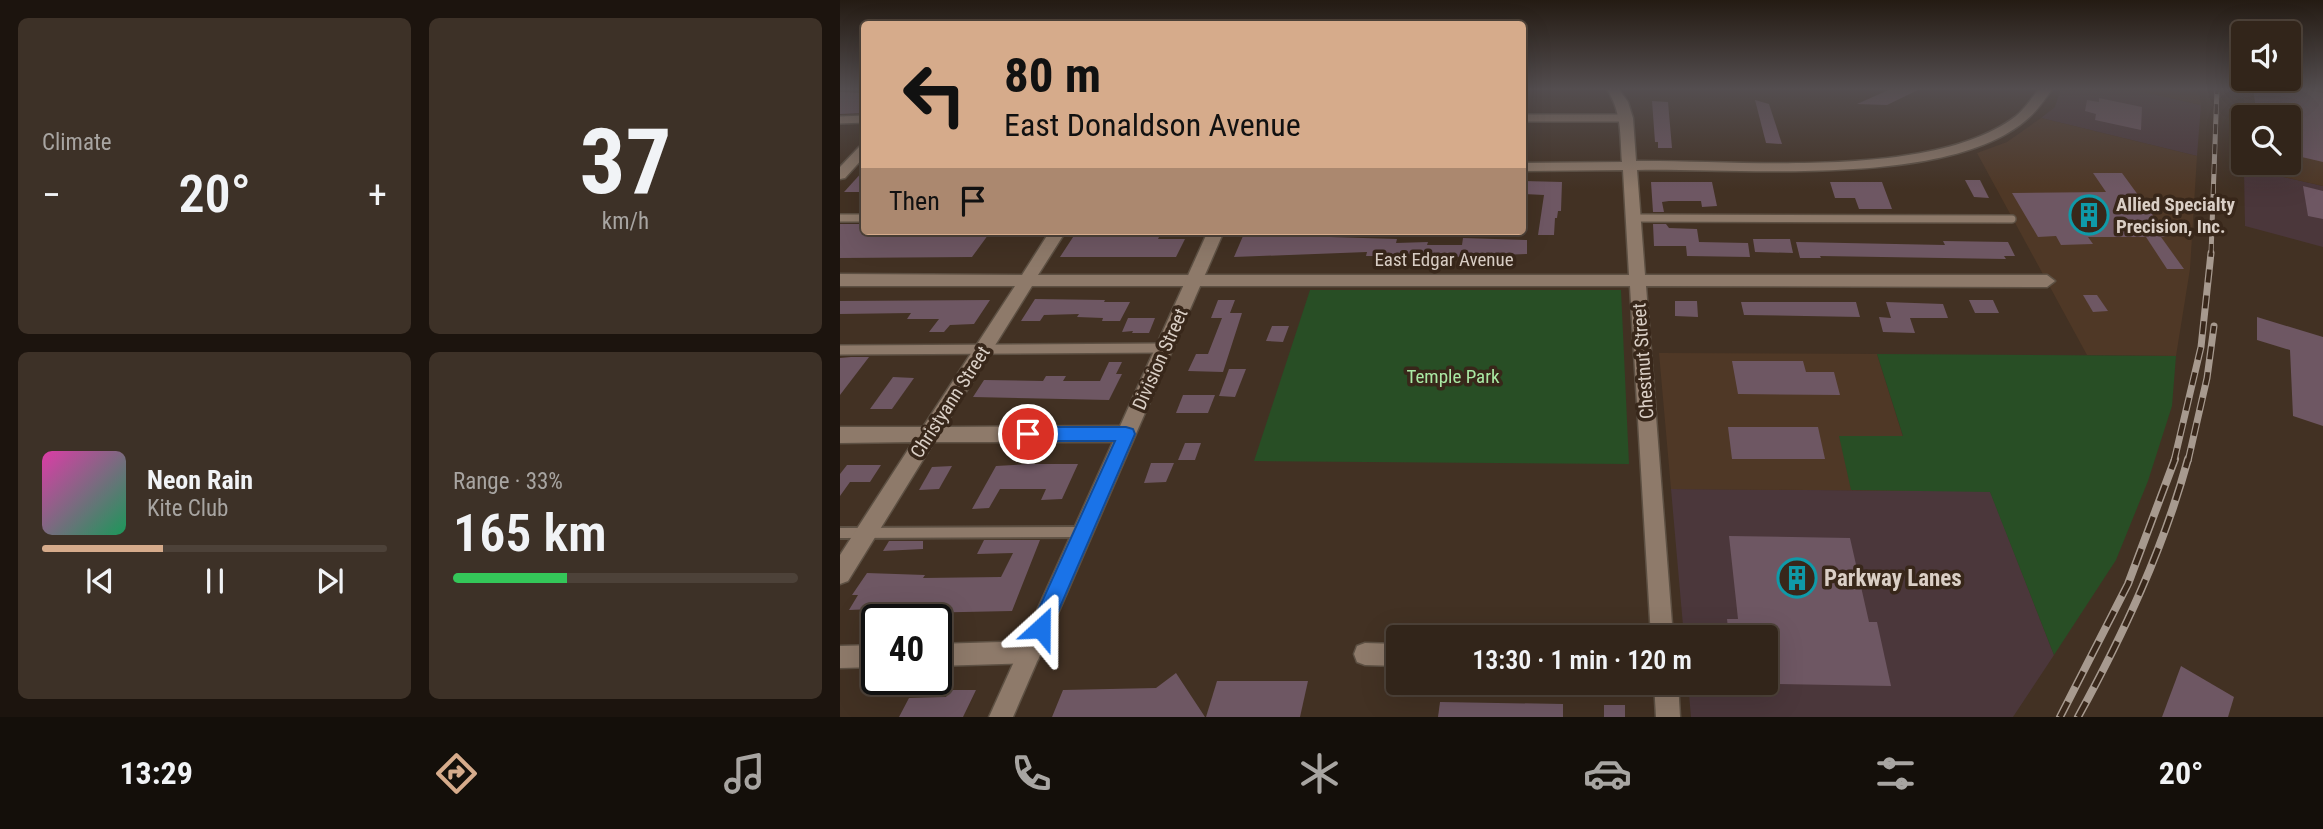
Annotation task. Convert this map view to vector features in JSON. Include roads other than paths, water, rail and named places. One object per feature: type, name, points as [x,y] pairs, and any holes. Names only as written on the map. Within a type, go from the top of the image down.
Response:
[{"type":"street","name":"Chestnut Street","points":[[1626,121],[1661,625]]},
{"type":"street","points":[[1526,167],[1843,166],[1919,158],[1976,143],[2015,121]]},
{"type":"street","points":[[843,170],[861,153]]},
{"type":"street","points":[[843,170],[861,167]]},
{"type":"street","name":"Christyann Street","points":[[840,573],[1056,235]]},
{"type":"street","name":"Division Street","points":[[1001,717],[1214,235]]},
{"type":"street","name":"East Edgar Avenue","points":[[840,280],[1195,278],[2047,281]]},
{"type":"street","points":[[840,435],[1126,434]]},
{"type":"street","points":[[952,654],[1030,652]]},
{"type":"street","points":[[1365,654],[1386,654]]},
{"type":"street","points":[[840,657],[861,656]]},
{"type":"street","points":[[1666,695],[1668,717]]},
{"type":"lane","points":[[840,218],[861,218]]},
{"type":"lane","points":[[1633,218],[2012,219]]},
{"type":"lane","points":[[840,350],[1164,348]]},
{"type":"lane","points":[[840,533],[1083,532]]},
{"type":"railway","points":[[2211,254],[2216,121]]},
{"type":"railway","points":[[2174,461],[2201,347],[2211,253]]},
{"type":"railway","points":[[2188,461],[2207,378],[2214,326]]},
{"type":"railway","points":[[2060,717],[2128,584],[2175,459]]},
{"type":"railway","points":[[2078,717],[2141,591],[2167,526],[2188,459]]},
{"type":"place","name":"Allied Specialty Precision, Inc.","points":[[2089,215]]},
{"type":"place","name":"Parkway Lanes","points":[[1797,578]]},
{"type":"park label","name":"Temple Park","points":[[1453,376]]}]
